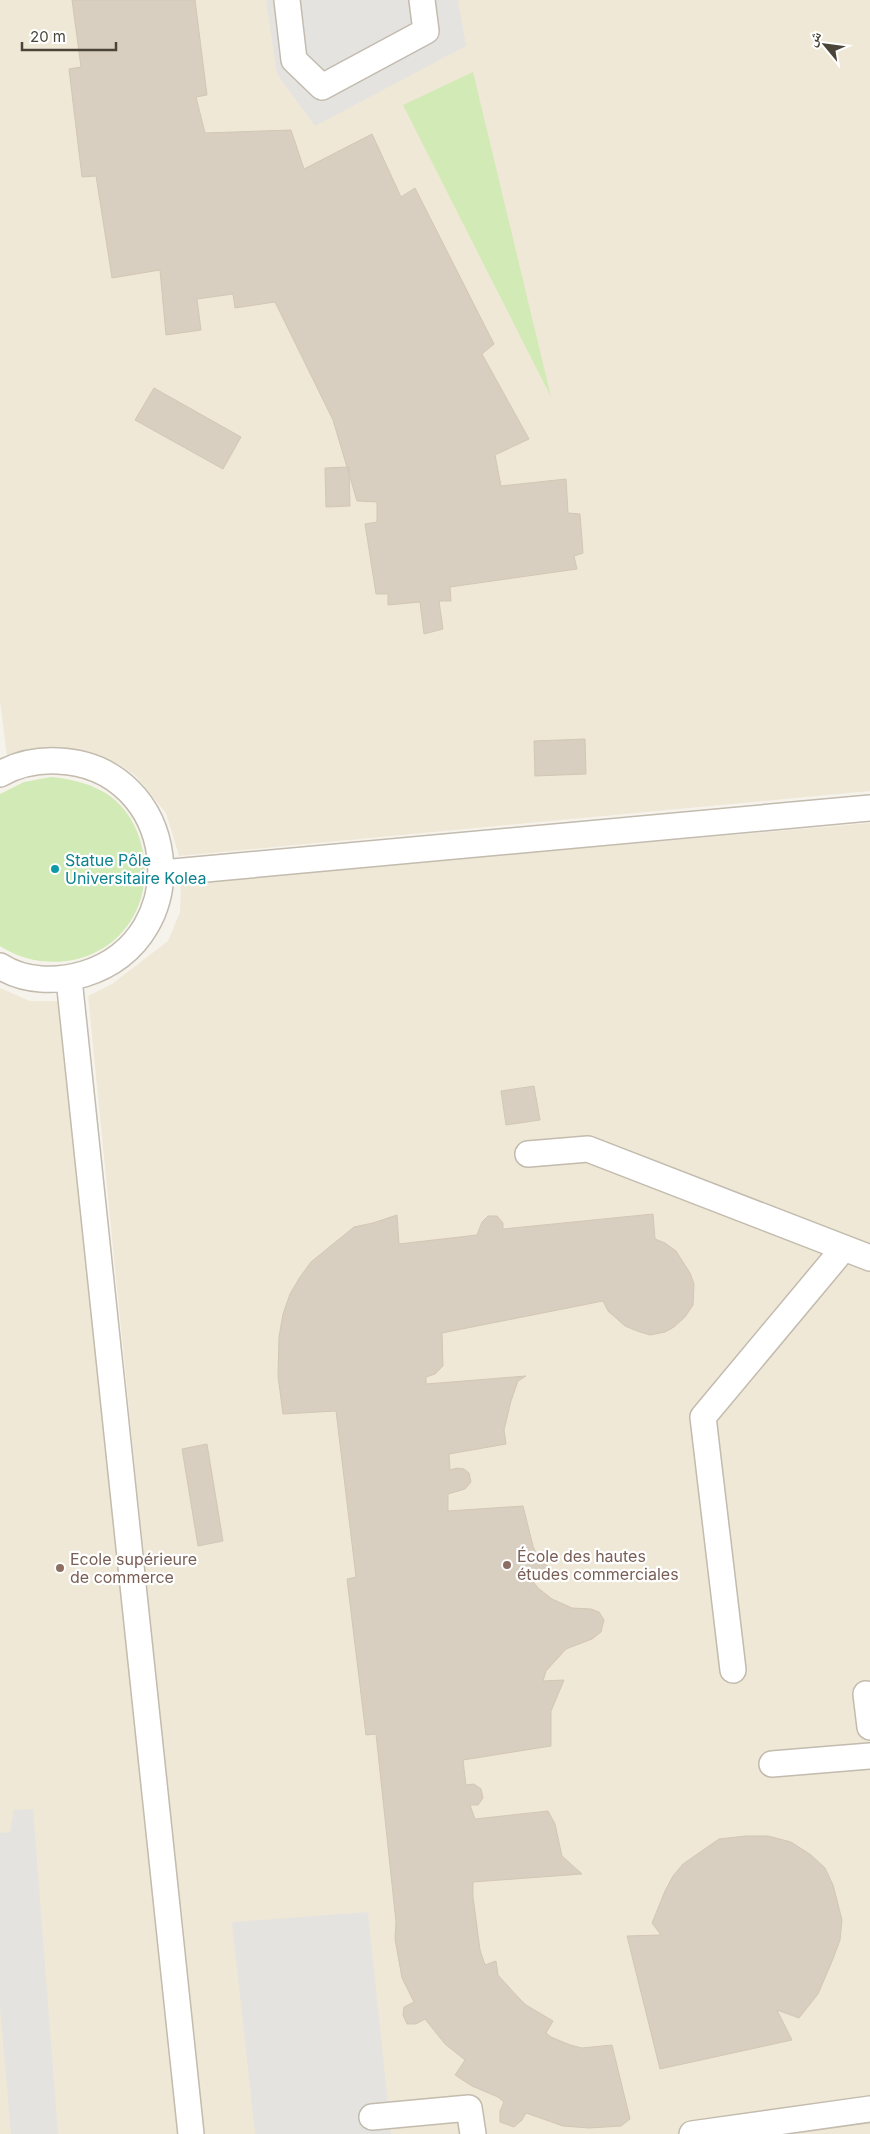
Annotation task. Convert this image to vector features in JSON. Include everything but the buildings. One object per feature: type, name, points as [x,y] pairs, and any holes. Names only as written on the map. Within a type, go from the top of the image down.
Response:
[{"type":"street","points":[[287,0],[294,60],[322,87],[426,31],[422,0]]},
{"type":"street","points":[[0,774],[10,768],[40,760],[72,762],[101,771],[127,789],[146,813],[158,842],[162,873],[157,903],[144,930],[124,953],[98,970],[69,979],[37,979],[0,966]]},
{"type":"street","points":[[162,873],[870,808]]},
{"type":"street","points":[[69,979],[191,2134]]},
{"type":"street","points":[[528,1154],[588,1149],[870,1258]]},
{"type":"street","points":[[732,1670],[703,1417],[844,1248]]},
{"type":"street","points":[[866,1694],[870,1727]]},
{"type":"street","points":[[772,1764],[870,1756]]},
{"type":"street","points":[[372,2117],[469,2108],[473,2134]]},
{"type":"street","points":[[692,2134],[870,2108]]},
{"type":"shaded area","points":[[0,0],[870,0],[870,791],[179,856],[166,813],[136,776],[119,764],[73,749],[43,748],[7,757],[0,701]]},
{"type":"shaded area","points":[[266,0],[458,0],[466,46],[315,126],[277,74]]},
{"type":"shaded area","name":"École des hautes études commerciales","points":[[870,823],[870,2134],[201,2134],[88,996],[112,984],[168,941],[180,912],[181,883]]},
{"type":"shaded area","name":"Ecole supérieure de commerce","points":[[0,988],[30,1001],[59,1001],[181,2134],[0,2134]]},
{"type":"shaded area","points":[[33,1809],[58,2134],[11,2134],[0,2008],[0,1833],[10,1832],[14,1810]]},
{"type":"shaded area","points":[[368,1912],[391,2134],[255,2134],[232,1922]]},
{"type":"green space","points":[[473,72],[551,397],[403,105]]},
{"type":"green space","points":[[51,777],[90,785],[116,801],[128,814],[136,830],[145,864],[141,899],[134,915],[123,932],[108,945],[92,954],[74,960],[55,962],[36,960],[18,955],[0,946],[0,794],[24,782]]},
{"type":"place","name":"Statue Pôle Universitaire Kolea","points":[[55,869]]},
{"type":"place","name":"École des hautes études commerciales","points":[[507,1565]]},
{"type":"place","name":"Ecole supérieure de commerce","points":[[60,1568]]}]
